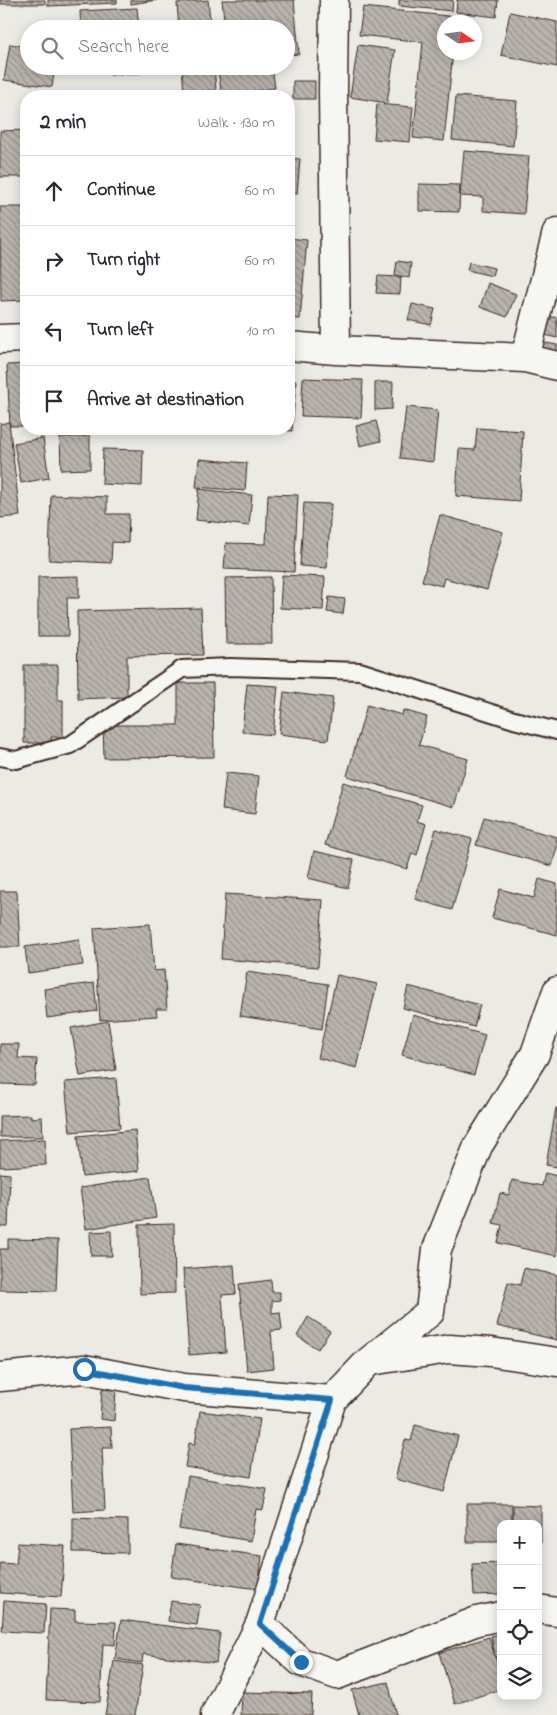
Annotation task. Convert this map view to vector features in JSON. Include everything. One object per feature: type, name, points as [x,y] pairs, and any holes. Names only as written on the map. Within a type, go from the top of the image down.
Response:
[{"type":"street","points":[[334,0],[333,90],[336,350]]},
{"type":"street","points":[[525,358],[557,232]]},
{"type":"street","points":[[0,339],[20,338]]},
{"type":"street","points":[[295,347],[525,358],[557,366]]},
{"type":"street","points":[[216,1715],[260,1624],[332,1400],[368,1362],[430,1312],[437,1249],[478,1146],[546,1055],[557,991]]},
{"type":"street","points":[[368,1362],[449,1348],[557,1362]]},
{"type":"street","points":[[0,1377],[84,1369],[184,1388],[332,1400]]},
{"type":"street","points":[[542,1610],[557,1612]]},
{"type":"street","points":[[260,1624],[301,1662],[337,1675],[477,1621],[497,1617]]},
{"type":"lane","points":[[0,757],[16,760],[70,745],[182,669],[220,667],[360,671],[514,720],[557,731]]},
{"type":"building","points":[[0,0],[45,0],[45,4],[0,4]]},
{"type":"building","points":[[48,0],[117,0],[117,3],[48,6]]},
{"type":"building","points":[[131,0],[157,0],[131,4]]},
{"type":"building","points":[[208,0],[210,20],[178,20],[177,3]]},
{"type":"building","points":[[222,0],[294,0],[299,54],[295,54],[295,20],[224,20]]},
{"type":"building","points":[[399,0],[453,0],[452,11],[399,6]]},
{"type":"building","points":[[457,0],[498,0],[496,17],[456,12]]},
{"type":"building","points":[[363,7],[438,15],[437,60],[452,60],[444,141],[413,138],[423,42],[359,35]]},
{"type":"building","points":[[137,8],[138,20],[80,20],[80,11]]},
{"type":"building","points":[[510,12],[557,22],[557,67],[501,55]]},
{"type":"building","points":[[10,44],[20,46],[20,75],[54,75],[52,87],[4,80]]},
{"type":"building","points":[[358,45],[395,50],[387,103],[350,97]]},
{"type":"building","points":[[183,75],[215,75],[216,90],[184,90]]},
{"type":"building","points":[[219,75],[273,75],[275,88],[262,90],[221,90]]},
{"type":"building","points":[[293,81],[315,81],[315,99],[295,99],[295,90],[293,90]]},
{"type":"building","points":[[456,96],[517,101],[513,146],[452,140]]},
{"type":"building","points":[[377,104],[413,107],[410,142],[374,139]]},
{"type":"building","points":[[20,130],[20,177],[0,177],[0,131]]},
{"type":"building","points":[[464,151],[529,156],[524,214],[483,211],[483,197],[460,196]]},
{"type":"building","points":[[295,159],[300,159],[297,194],[295,194]]},
{"type":"building","points":[[419,184],[460,185],[459,212],[419,211]]},
{"type":"building","points":[[0,207],[20,207],[20,300],[1,301]]},
{"type":"building","points":[[295,239],[307,240],[300,319],[295,319]]},
{"type":"building","points":[[397,261],[411,263],[409,278],[395,275]]},
{"type":"building","points":[[469,262],[494,268],[492,276],[467,270]]},
{"type":"building","points":[[378,276],[401,277],[400,294],[376,293]]},
{"type":"building","points":[[488,283],[516,294],[507,317],[480,307]]},
{"type":"building","points":[[412,304],[435,309],[431,325],[408,320]]},
{"type":"building","points":[[549,316],[557,318],[557,338],[545,335]]},
{"type":"building","points":[[540,342],[557,345],[557,361],[537,356]]},
{"type":"building","points":[[20,364],[20,426],[10,426],[7,365]]},
{"type":"building","points":[[303,378],[363,380],[361,418],[301,416]]},
{"type":"building","points":[[375,382],[393,382],[392,409],[375,410]]},
{"type":"building","points":[[406,407],[438,410],[433,462],[400,458]]},
{"type":"building","points":[[376,421],[381,441],[360,446],[356,426]]},
{"type":"building","points":[[9,422],[20,516],[0,518],[0,424]]},
{"type":"building","points":[[477,428],[523,431],[519,501],[456,496],[459,449],[475,450]]},
{"type":"building","points":[[90,436],[90,469],[61,470],[60,437]]},
{"type":"building","points":[[43,438],[49,478],[21,483],[14,443]]},
{"type":"building","points":[[103,449],[143,450],[142,486],[102,484]]},
{"type":"building","points":[[199,459],[247,463],[245,491],[196,487]]},
{"type":"building","points":[[199,489],[252,495],[249,526],[196,520]]},
{"type":"building","points":[[268,494],[298,495],[294,572],[224,569],[226,543],[266,544]]},
{"type":"building","points":[[51,495],[107,497],[107,514],[129,514],[128,543],[112,542],[111,563],[49,560]]},
{"type":"building","points":[[304,503],[331,504],[327,568],[300,566]]},
{"type":"building","points":[[440,515],[503,532],[487,590],[444,578],[442,586],[422,581]]},
{"type":"building","points":[[282,575],[325,577],[323,610],[280,608]]},
{"type":"building","points":[[79,576],[79,598],[67,598],[68,636],[38,636],[38,577]]},
{"type":"building","points":[[271,577],[272,644],[226,644],[225,578]]},
{"type":"building","points":[[329,597],[345,599],[343,614],[327,612]]},
{"type":"building","points":[[201,608],[203,655],[127,656],[127,697],[78,699],[77,611]]},
{"type":"building","points":[[24,665],[58,665],[58,700],[63,700],[63,737],[51,737],[52,743],[24,743]]},
{"type":"building","points":[[178,683],[213,683],[214,757],[104,758],[103,725],[178,725]]},
{"type":"building","points":[[247,684],[278,686],[273,735],[242,732]]},
{"type":"building","points":[[284,692],[333,698],[328,740],[279,734]]},
{"type":"building","points":[[367,705],[402,715],[403,710],[427,717],[419,745],[468,759],[454,807],[347,776]]},
{"type":"building","points":[[226,773],[259,776],[255,814],[222,810]]},
{"type":"building","points":[[343,782],[422,805],[417,821],[426,824],[417,855],[412,853],[407,869],[325,845]]},
{"type":"building","points":[[484,817],[557,837],[557,847],[552,866],[476,845]]},
{"type":"building","points":[[436,829],[472,839],[452,910],[415,899]]},
{"type":"building","points":[[314,851],[354,860],[348,888],[308,878]]},
{"type":"building","points":[[539,879],[557,884],[557,935],[492,918],[500,889],[534,898]]},
{"type":"building","points":[[0,891],[17,891],[20,947],[0,947]]},
{"type":"building","points":[[225,894],[323,900],[318,967],[221,959]]},
{"type":"building","points":[[150,924],[154,971],[164,970],[167,1009],[156,1009],[157,1016],[100,1020],[94,928]]},
{"type":"building","points":[[79,939],[83,965],[28,973],[25,947]]},
{"type":"building","points":[[247,972],[328,984],[322,1029],[240,1016]]},
{"type":"building","points":[[337,975],[377,984],[357,1068],[318,1058]]},
{"type":"building","points":[[94,983],[97,1011],[47,1018],[44,989]]},
{"type":"building","points":[[408,986],[480,1005],[474,1027],[403,1008]]},
{"type":"building","points":[[413,1015],[485,1035],[474,1075],[402,1055]]},
{"type":"building","points":[[108,1021],[116,1070],[80,1076],[71,1028]]},
{"type":"building","points":[[0,1044],[19,1044],[18,1058],[37,1059],[35,1085],[0,1084]]},
{"type":"building","points":[[116,1078],[120,1128],[70,1132],[65,1082]]},
{"type":"building","points":[[557,1108],[557,1167],[546,1165]]},
{"type":"building","points":[[31,1115],[31,1118],[42,1117],[43,1137],[0,1137],[0,1116]]},
{"type":"building","points":[[135,1130],[139,1171],[82,1177],[78,1136]]},
{"type":"building","points":[[45,1139],[46,1165],[0,1167],[0,1141]]},
{"type":"building","points":[[0,1173],[10,1174],[8,1227],[0,1227]]},
{"type":"building","points":[[545,1173],[557,1176],[557,1256],[498,1243],[502,1225],[493,1223],[500,1193],[509,1195],[512,1180],[542,1186]]},
{"type":"building","points":[[150,1177],[156,1218],[86,1229],[80,1188]]},
{"type":"building","points":[[174,1224],[175,1293],[140,1294],[139,1225]]},
{"type":"building","points":[[111,1231],[112,1256],[91,1256],[90,1232]]},
{"type":"building","points":[[8,1239],[58,1240],[56,1291],[0,1290],[0,1249],[8,1249]]},
{"type":"building","points":[[234,1265],[236,1294],[222,1295],[226,1352],[189,1355],[183,1269]]},
{"type":"building","points":[[524,1268],[557,1275],[557,1340],[497,1326],[508,1282],[520,1285]]},
{"type":"building","points":[[271,1280],[272,1292],[280,1292],[280,1300],[272,1301],[272,1313],[280,1312],[282,1330],[271,1331],[274,1368],[247,1371],[239,1284]]},
{"type":"building","points":[[308,1317],[330,1331],[318,1349],[297,1336]]},
{"type":"building","points":[[102,1389],[116,1390],[114,1421],[100,1419]]},
{"type":"building","points":[[200,1411],[260,1419],[251,1477],[185,1467],[189,1443],[195,1444]]},
{"type":"building","points":[[415,1425],[458,1436],[444,1492],[395,1479],[405,1440],[411,1441]]},
{"type":"building","points":[[111,1427],[112,1448],[102,1448],[105,1510],[73,1512],[69,1429]]},
{"type":"building","points":[[188,1476],[267,1489],[263,1510],[256,1509],[251,1541],[179,1529]]},
{"type":"building","points":[[467,1504],[512,1504],[512,1520],[497,1520],[497,1542],[467,1542]]},
{"type":"building","points":[[513,1505],[541,1506],[541,1520],[513,1520]]},
{"type":"building","points":[[73,1518],[128,1520],[128,1553],[73,1552]]},
{"type":"building","points":[[18,1543],[65,1546],[61,1597],[0,1593],[0,1563],[16,1564]]},
{"type":"building","points":[[176,1544],[262,1556],[258,1589],[171,1577]]},
{"type":"building","points":[[497,1563],[497,1594],[474,1595],[472,1564]]},
{"type":"building","points":[[4,1601],[46,1604],[44,1633],[2,1631]]},
{"type":"building","points":[[171,1601],[200,1605],[197,1625],[168,1621]]},
{"type":"building","points":[[50,1609],[75,1610],[75,1621],[116,1622],[115,1645],[103,1644],[100,1702],[46,1700]]},
{"type":"building","points":[[121,1620],[220,1633],[216,1663],[143,1654],[142,1663],[115,1659]]},
{"type":"building","points":[[497,1635],[497,1656],[495,1657],[491,1636]]},
{"type":"building","points":[[489,1637],[497,1662],[497,1690],[455,1704],[439,1653]]},
{"type":"building","points":[[114,1661],[143,1665],[135,1715],[105,1715]]},
{"type":"building","points":[[388,1682],[396,1715],[359,1715],[352,1690]]},
{"type":"building","points":[[242,1692],[312,1694],[311,1715],[241,1715]]},
{"type":"route","points":[[84,1369],[184,1388],[332,1400],[260,1624],[301,1662]]}]
